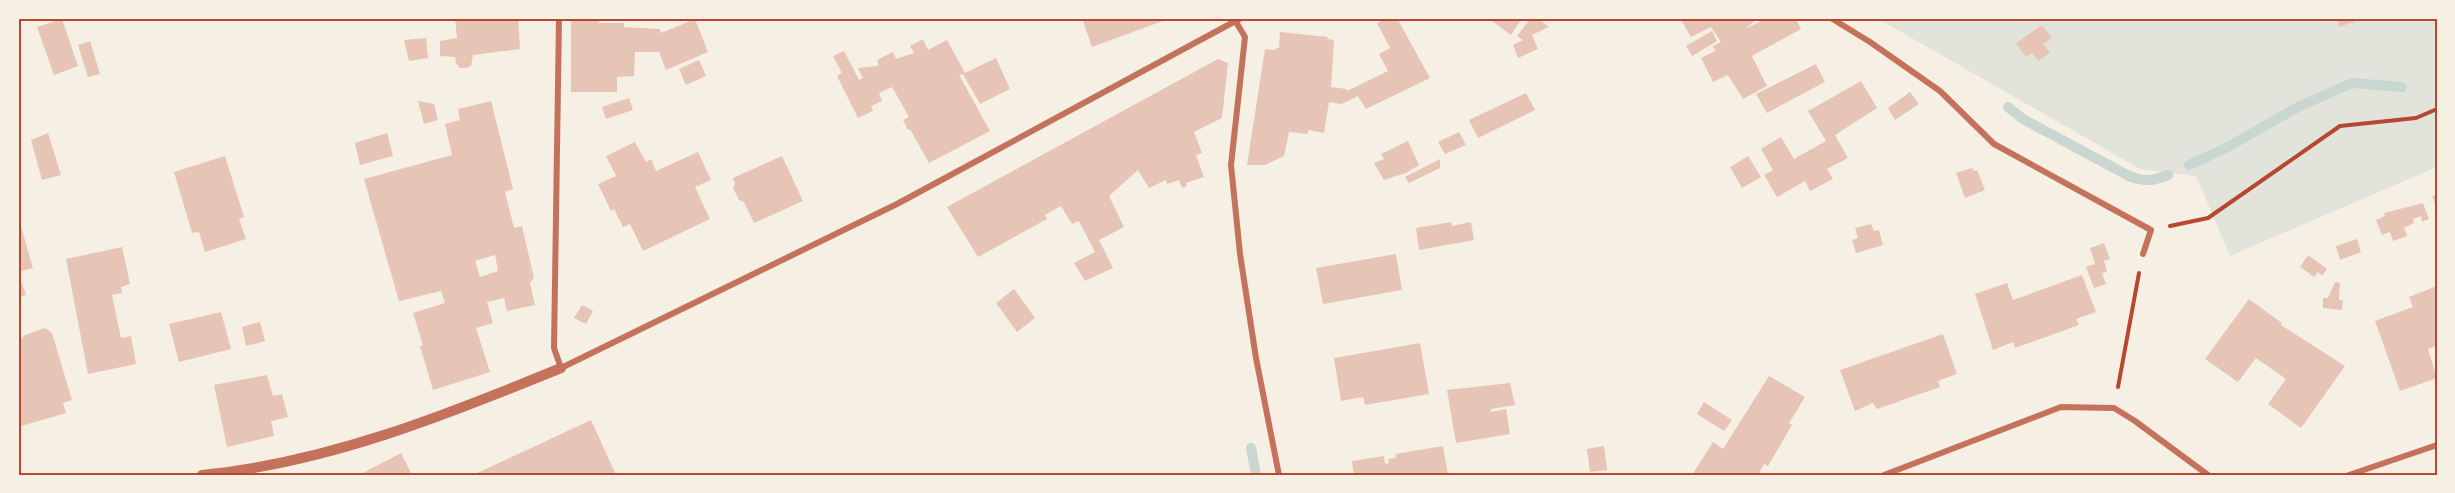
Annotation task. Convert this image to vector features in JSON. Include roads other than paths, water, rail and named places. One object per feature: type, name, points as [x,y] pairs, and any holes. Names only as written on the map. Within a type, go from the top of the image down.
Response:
[{"type":"street","points":[[559,18],[554,348],[561,368]]},
{"type":"street","points":[[1831,18],[1940,91],[1994,144],[2151,230],[2143,254]]},
{"type":"street","points":[[202,475],[225,473],[329,451],[453,412],[561,368],[907,199],[1238,20],[1245,37],[1231,165],[1240,254],[1256,358],[1279,475]]},
{"type":"street","points":[[1884,475],[2061,407],[2114,408],[2208,475]]},
{"type":"street","points":[[2349,475],[2437,445]]},
{"type":"waterway","points":[[2189,165],[2226,148],[2300,106],[2352,83],[2402,87]]},
{"type":"waterway","points":[[2008,107],[2023,119],[2129,176],[2148,180],[2168,175]]},
{"type":"waterway","points":[[1251,448],[1256,475]]}]
